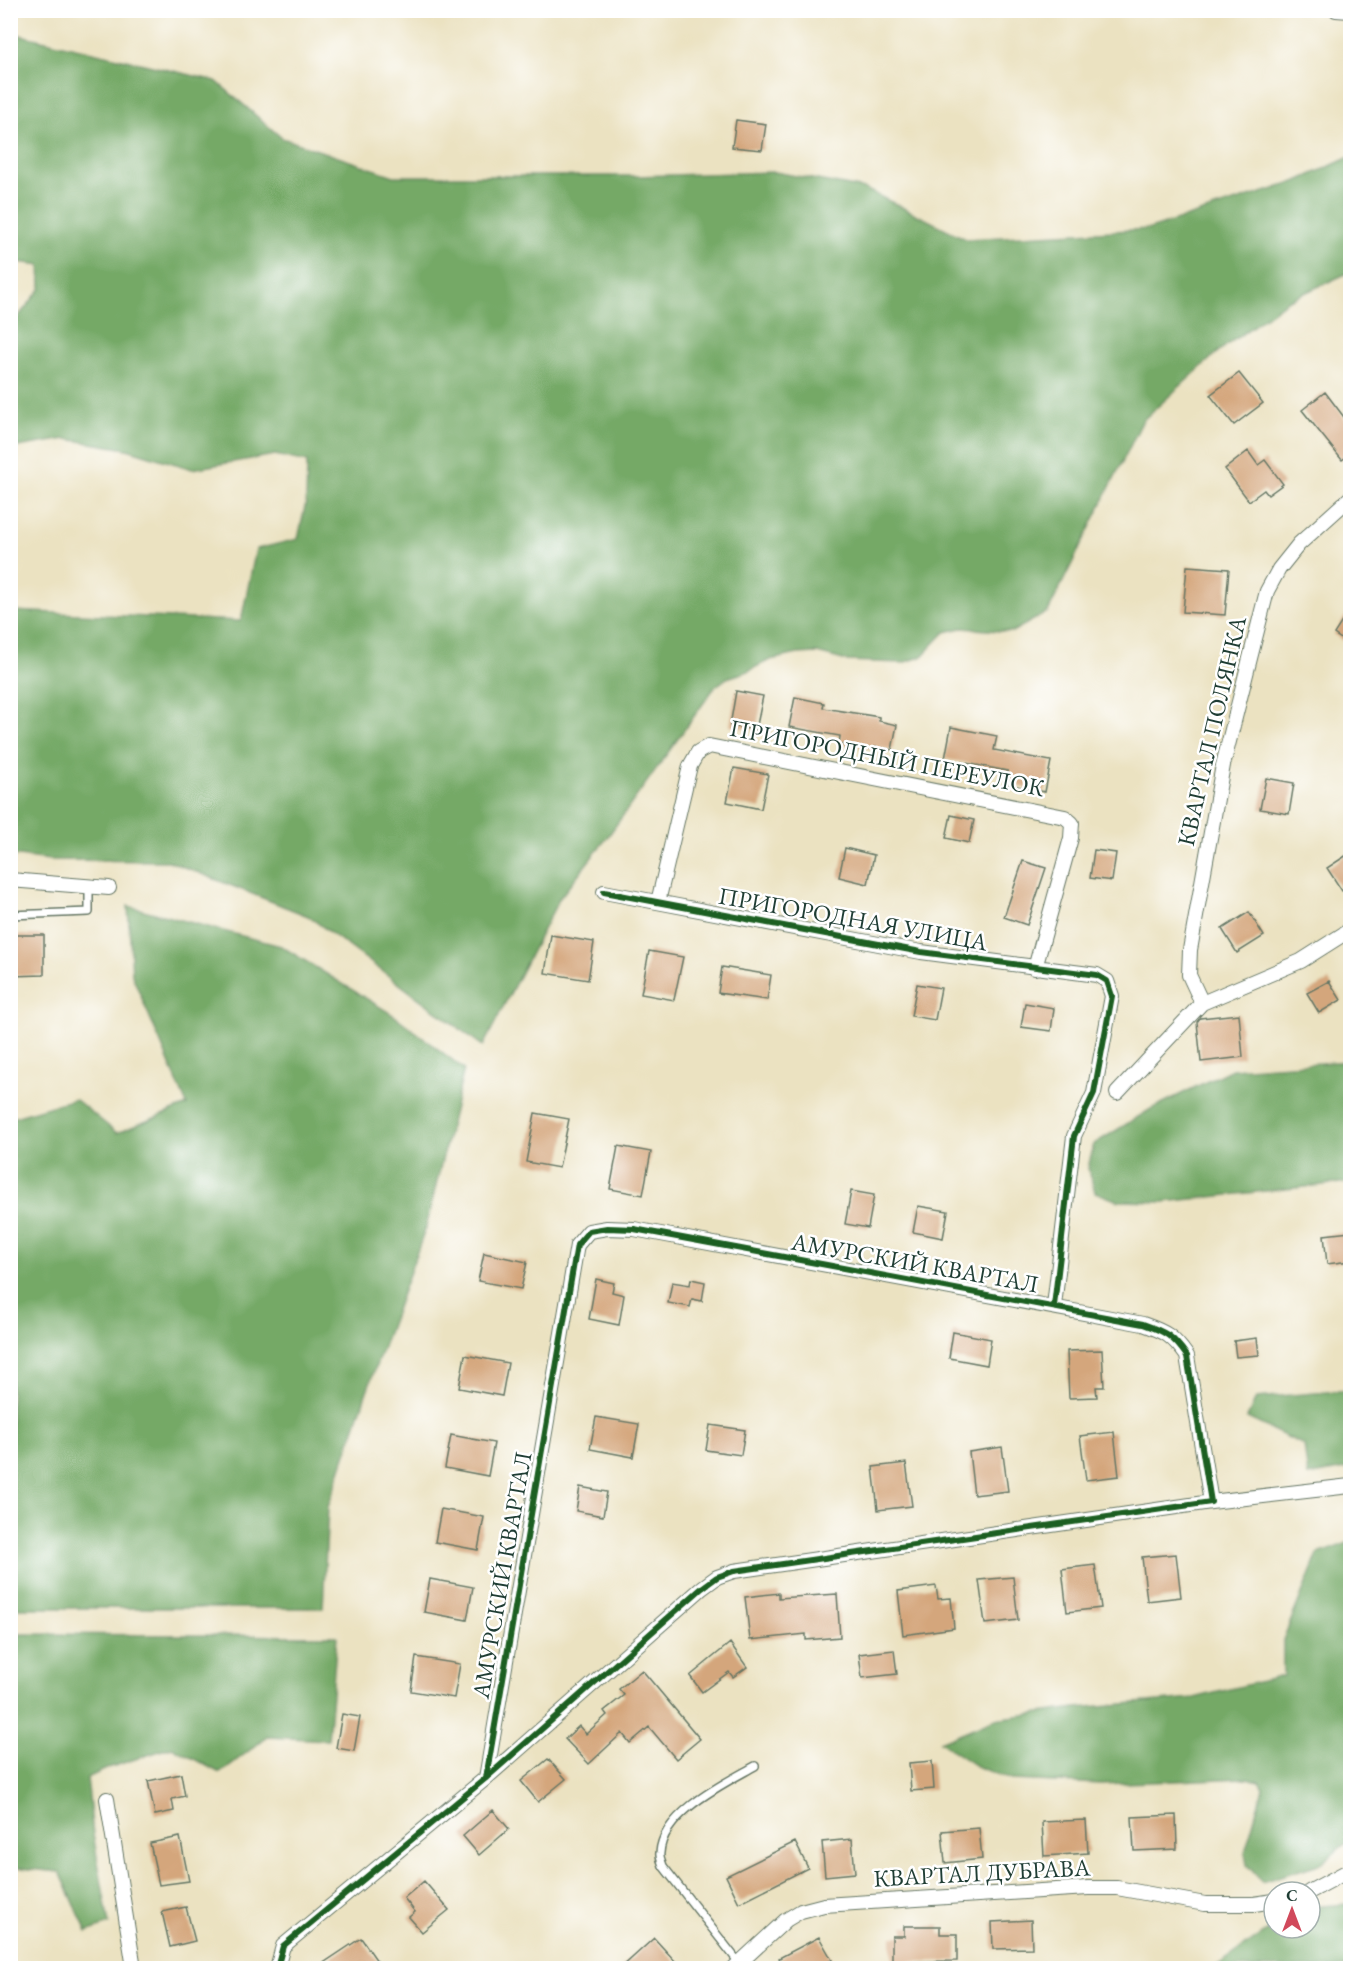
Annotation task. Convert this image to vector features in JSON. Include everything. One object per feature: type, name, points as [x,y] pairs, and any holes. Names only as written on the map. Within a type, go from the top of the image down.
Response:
[{"type":"street","points":[[1336,10],[1350,11]]},
{"type":"street","name":"КВАРТАЛ ПОЛЯНКА","points":[[1202,1003],[1189,975],[1190,950],[1223,765],[1267,591],[1279,568],[1293,551],[1350,498]]},
{"type":"street","name":"ПРИГОРОДНЫЙ ПЕРЕУЛОК","points":[[658,902],[690,766],[698,752],[709,746],[1065,817],[1072,823],[1071,838],[1035,968]]},
{"type":"street","points":[[10,880],[109,888]]},
{"type":"street","name":"ПРИГОРОДНАЯ УЛИЦА","points":[[604,892],[921,952],[1096,975],[1107,981],[1112,996],[1094,1093],[1074,1136],[1054,1306]]},
{"type":"street","points":[[1117,1093],[1202,1003],[1301,961],[1350,930]]},
{"type":"street","name":"АМУРСКИЙ КВАРТАЛ","points":[[486,1778],[577,1245],[589,1231],[607,1228],[633,1229],[1054,1306],[1143,1324],[1161,1330],[1174,1338],[1187,1356],[1211,1502]]},
{"type":"street","points":[[276,1968],[283,1946],[486,1778],[717,1577],[734,1571],[1211,1502],[1350,1486]]},
{"type":"street","points":[[107,1798],[134,1968]]},
{"type":"street","points":[[1322,1885],[1350,1870]]},
{"type":"street","name":"КВАРТАЛ ДУБРАВА","points":[[739,1967],[786,1920],[801,1911],[824,1905],[1088,1888],[1117,1888],[1205,1904],[1262,1903]]},
{"type":"lane","points":[[10,915],[89,912],[89,886]]},
{"type":"lane","points":[[739,1967],[663,1866],[659,1854],[663,1840],[675,1821],[709,1792],[755,1766]]},
{"type":"green space","points":[[11,30],[20,35],[216,81],[282,138],[394,176],[636,176],[775,172],[865,189],[966,239],[1150,229],[1295,182],[1350,157],[1350,272],[1287,301],[1219,351],[1143,420],[1048,612],[1012,632],[962,628],[945,632],[921,657],[902,663],[847,661],[817,653],[798,654],[770,660],[746,672],[727,678],[715,687],[606,839],[559,899],[483,1046],[308,916],[169,861],[50,860],[11,855],[11,611],[241,621],[256,549],[298,539],[306,502],[307,462],[275,455],[192,469],[127,449],[66,439],[11,448],[11,326],[41,288],[40,265],[11,261]]},
{"type":"green space","points":[[128,906],[281,946],[395,1016],[464,1069],[426,1227],[328,1507],[323,1608],[11,1608],[11,1118],[75,1099],[117,1133],[187,1105],[132,975]]},
{"type":"green space","points":[[1350,1061],[1350,1182],[1164,1202],[1118,1201],[1095,1192],[1088,1168],[1094,1144],[1151,1109],[1232,1069]]},
{"type":"green space","points":[[1350,1390],[1350,1468],[1308,1476],[1304,1445],[1247,1418],[1256,1398]]},
{"type":"green space","points":[[1350,1542],[1350,1840],[1322,1863],[1262,1880],[1262,1882],[1247,1865],[1245,1852],[1263,1788],[1259,1781],[1247,1778],[1101,1784],[1012,1780],[976,1766],[940,1742],[995,1719],[1076,1708],[1194,1698],[1283,1676],[1283,1640],[1318,1554]]},
{"type":"green space","points":[[11,1634],[337,1636],[328,1740],[267,1737],[220,1773],[172,1747],[111,1767],[87,1778],[93,1834],[109,1924],[87,1932],[60,1872],[11,1867]]},
{"type":"green space","points":[[1346,1904],[1350,1914],[1350,1968],[1214,1968],[1262,1934],[1262,1940],[1322,1940],[1322,1906]]},
{"type":"building","points":[[736,120],[766,124],[762,150],[732,147]]},
{"type":"building","points":[[1239,373],[1263,403],[1234,425],[1210,395]]},
{"type":"building","points":[[1325,392],[1350,425],[1350,454],[1342,460],[1302,410]]},
{"type":"building","points":[[1248,451],[1258,465],[1265,460],[1283,484],[1268,495],[1264,490],[1249,501],[1225,469]]},
{"type":"building","points":[[1187,566],[1229,569],[1225,615],[1183,612]]},
{"type":"building","points":[[1350,609],[1350,645],[1334,634]]},
{"type":"building","points":[[736,691],[763,696],[756,730],[730,726]]},
{"type":"building","points":[[795,697],[824,703],[823,708],[879,717],[879,721],[897,725],[892,750],[839,744],[840,736],[789,727]]},
{"type":"building","points":[[951,727],[997,736],[994,750],[1051,761],[1045,792],[1006,784],[1008,771],[945,759]]},
{"type":"building","points":[[734,768],[768,774],[761,809],[727,802]]},
{"type":"building","points":[[1266,778],[1294,783],[1289,814],[1260,809]]},
{"type":"building","points":[[951,815],[974,820],[969,843],[946,838]]},
{"type":"building","points":[[845,848],[874,855],[868,884],[839,877]]},
{"type":"building","points":[[1094,850],[1116,853],[1112,881],[1090,878]]},
{"type":"building","points":[[1350,853],[1350,886],[1342,891],[1327,868]]},
{"type":"building","points":[[1023,861],[1046,868],[1027,925],[1004,917]]},
{"type":"building","points":[[1249,912],[1264,936],[1237,953],[1222,929]]},
{"type":"building","points":[[10,935],[44,935],[44,975],[10,976]]},
{"type":"building","points":[[551,935],[594,942],[588,980],[545,973]]},
{"type":"building","points":[[649,951],[683,957],[674,1000],[641,994]]},
{"type":"building","points":[[722,967],[771,975],[767,1000],[718,993]]},
{"type":"building","points":[[1329,981],[1341,1000],[1319,1013],[1307,993]]},
{"type":"building","points":[[917,984],[941,988],[935,1020],[911,1016]]},
{"type":"building","points":[[1025,1003],[1054,1008],[1051,1031],[1021,1027]]},
{"type":"building","points":[[1239,1014],[1243,1057],[1201,1062],[1197,1022],[1200,1018]]},
{"type":"building","points":[[535,1113],[569,1119],[559,1168],[526,1162]]},
{"type":"building","points":[[618,1146],[651,1152],[643,1195],[610,1189]]},
{"type":"building","points":[[851,1191],[874,1195],[868,1228],[845,1224]]},
{"type":"building","points":[[918,1206],[948,1211],[943,1238],[913,1232]]},
{"type":"building","points":[[1350,1232],[1350,1261],[1327,1264],[1324,1235]]},
{"type":"building","points":[[484,1253],[527,1262],[521,1289],[478,1281]]},
{"type":"building","points":[[596,1279],[614,1283],[612,1292],[624,1295],[619,1325],[589,1319]]},
{"type":"building","points":[[691,1279],[705,1282],[702,1301],[692,1299],[690,1307],[668,1303],[672,1282],[690,1285]]},
{"type":"building","points":[[953,1332],[991,1339],[987,1365],[949,1358]]},
{"type":"building","points":[[1257,1338],[1259,1355],[1236,1357],[1234,1341]]},
{"type":"building","points":[[1102,1350],[1104,1387],[1096,1387],[1097,1397],[1069,1398],[1067,1351]]},
{"type":"building","points":[[465,1355],[508,1363],[502,1396],[459,1388]]},
{"type":"building","points":[[596,1417],[639,1424],[633,1457],[590,1449]]},
{"type":"building","points":[[710,1425],[745,1430],[741,1455],[706,1450]]},
{"type":"building","points":[[1114,1432],[1119,1476],[1086,1480],[1080,1436]]},
{"type":"building","points":[[451,1435],[494,1443],[488,1476],[445,1468]]},
{"type":"building","points":[[1002,1447],[1008,1491],[974,1495],[969,1452]]},
{"type":"building","points":[[906,1463],[912,1506],[878,1510],[873,1467]]},
{"type":"building","points":[[580,1487],[607,1492],[603,1516],[576,1511]]},
{"type":"building","points":[[441,1509],[484,1517],[478,1550],[435,1542]]},
{"type":"building","points":[[1176,1554],[1181,1597],[1147,1601],[1142,1557]]},
{"type":"building","points":[[1095,1565],[1101,1608],[1067,1612],[1062,1569]]},
{"type":"building","points":[[1013,1577],[1018,1620],[985,1624],[979,1580]]},
{"type":"building","points":[[430,1579],[473,1587],[467,1620],[424,1612]]},
{"type":"building","points":[[936,1586],[938,1599],[951,1598],[954,1628],[903,1635],[898,1591]]},
{"type":"building","points":[[779,1593],[779,1598],[837,1594],[840,1637],[806,1640],[806,1634],[750,1640],[745,1597]]},
{"type":"building","points":[[730,1643],[747,1667],[733,1677],[729,1672],[702,1692],[690,1676]]},
{"type":"building","points":[[894,1650],[897,1674],[862,1678],[859,1654]]},
{"type":"building","points":[[416,1657],[460,1664],[454,1698],[411,1691]]},
{"type":"building","points":[[642,1670],[700,1739],[676,1759],[649,1727],[630,1743],[622,1733],[589,1764],[565,1739],[579,1726],[586,1734],[607,1715],[604,1711],[624,1695],[619,1689]]},
{"type":"building","points":[[342,1714],[360,1717],[354,1751],[336,1748]]},
{"type":"building","points":[[548,1759],[566,1779],[538,1802],[521,1781]]},
{"type":"building","points":[[932,1761],[934,1789],[911,1791],[909,1763]]},
{"type":"building","points":[[181,1774],[185,1796],[172,1799],[174,1811],[155,1815],[148,1781]]},
{"type":"building","points":[[493,1810],[509,1829],[479,1855],[463,1836]]},
{"type":"building","points":[[1176,1815],[1177,1849],[1134,1851],[1132,1817]]},
{"type":"building","points":[[1086,1820],[1088,1853],[1044,1856],[1042,1822]]},
{"type":"building","points":[[979,1828],[982,1859],[945,1863],[942,1831]]},
{"type":"building","points":[[180,1837],[189,1881],[159,1885],[150,1843]]},
{"type":"building","points":[[852,1839],[855,1873],[825,1876],[822,1842]]},
{"type":"building","points":[[795,1842],[808,1868],[739,1903],[726,1876]]},
{"type":"building","points":[[424,1881],[449,1910],[422,1932],[409,1917],[415,1912],[404,1898]]},
{"type":"building","points":[[186,1907],[195,1941],[170,1947],[162,1912]]},
{"type":"building","points":[[1031,1920],[1032,1948],[993,1949],[992,1922]]},
{"type":"building","points":[[904,1926],[940,1926],[940,1934],[957,1934],[957,1961],[892,1962],[892,1936],[904,1936]]},
{"type":"building","points":[[819,1937],[832,1960],[815,1968],[785,1968],[779,1958]]},
{"type":"building","points":[[361,1938],[382,1968],[316,1968]]},
{"type":"building","points":[[654,1938],[675,1961],[668,1968],[621,1968]]},
{"type":"cycle path","points":[[604,892],[921,952],[1097,975],[1107,981],[1112,996],[1094,1093],[1074,1136],[1054,1306]]},
{"type":"cycle path","points":[[277,1968],[283,1946],[486,1778],[717,1577],[734,1571],[1211,1502],[1187,1356],[1168,1336],[1143,1324],[634,1229],[607,1228],[589,1231],[577,1245],[486,1778]]}]
